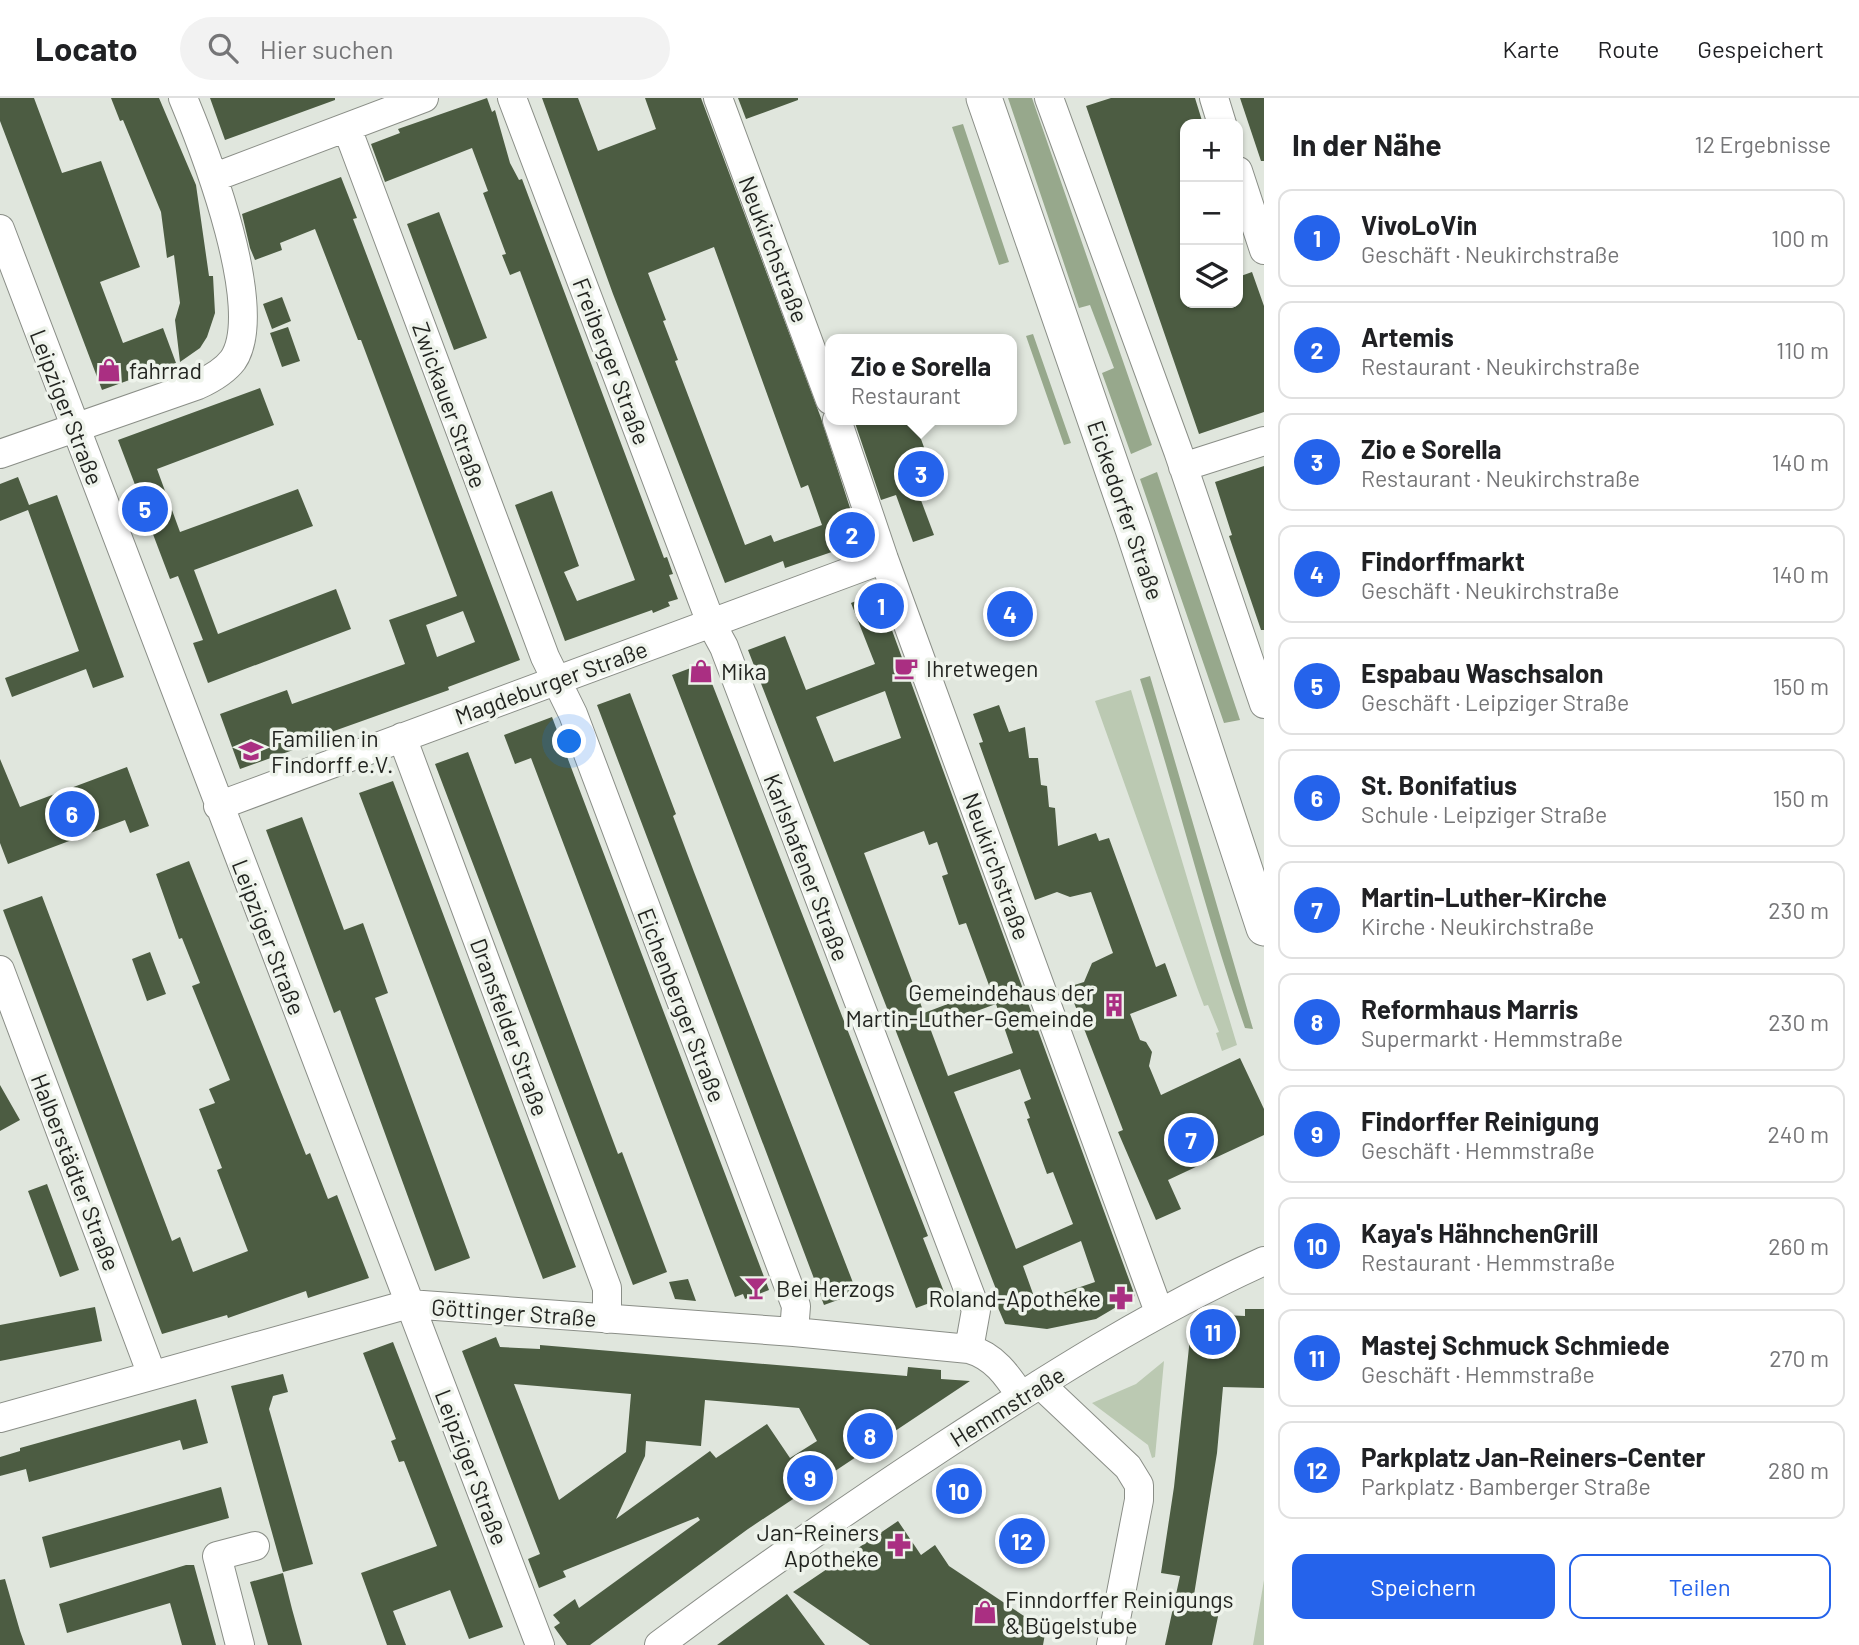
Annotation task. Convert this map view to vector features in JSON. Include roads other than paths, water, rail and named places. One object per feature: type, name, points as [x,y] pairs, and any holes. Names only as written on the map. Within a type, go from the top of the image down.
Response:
[{"type":"main road","name":"Eickedorfer Straße","points":[[984,98],[1255,868],[1264,925]]},
{"type":"street","points":[[0,454],[198,385],[218,374],[232,361],[238,348],[243,321],[241,299],[215,177],[183,98]]},
{"type":"street","name":"Freiberger Straße","points":[[513,98],[710,623]]},
{"type":"street","name":"Neukirchstraße","points":[[718,98],[825,387]]},
{"type":"street","points":[[1049,98],[1183,467],[1264,704]]},
{"type":"street","points":[[1214,98],[1220,119]]},
{"type":"street","points":[[215,177],[415,100]]},
{"type":"street","name":"Zwickauer Straße","points":[[347,128],[545,657],[557,680]]},
{"type":"street","points":[[1242,182],[1264,250]]},
{"type":"street","name":"Leipziger Straße","points":[[0,229],[540,1645]]},
{"type":"street","name":"Neukirchstraße","points":[[839,425],[884,559],[1159,1312]]},
{"type":"street","points":[[1183,467],[1264,441]]},
{"type":"street","name":"Magdeburger Straße","points":[[218,806],[884,559]]},
{"type":"street","name":"Karlshafener Straße","points":[[710,623],[724,647],[976,1310],[969,1349]]},
{"type":"street","name":"Eichenberger Straße","points":[[557,680],[573,714],[796,1306],[794,1332]]},
{"type":"street","name":"Dransfelder Straße","points":[[402,737],[607,1288],[607,1319]]},
{"type":"street","name":"Halberstädter Straße","points":[[0,970],[152,1375]]},
{"type":"street","name":"Hemmstraße","points":[[659,1645],[730,1591],[1030,1390],[1159,1312],[1264,1261]]},
{"type":"street","name":"Göttinger Straße","points":[[0,1418],[409,1304],[794,1332],[969,1349],[986,1354],[1007,1375],[1128,1467],[1139,1485],[1139,1500],[1111,1645]]},
{"type":"street","points":[[240,1645],[217,1556],[255,1546]]},
{"type":"place","name":"fahrrad","points":[[109,370]]},
{"type":"place","name":"Zio e Sorella","points":[[921,474]]},
{"type":"place","name":"Espabau Waschsalon","points":[[145,509]]},
{"type":"place","name":"Artemis","points":[[852,535]]},
{"type":"place","name":"VivoLoVin","points":[[881,606]]},
{"type":"place","name":"Findorffmarkt","points":[[1010,614]]},
{"type":"place","name":"Ihretwegen","points":[[906,668]]},
{"type":"place","name":"Mika","points":[[701,671]]},
{"type":"place","name":"Familien in Findorff e.V.","points":[[251,751]]},
{"type":"place","name":"St. Bonifatius","points":[[72,814]]},
{"type":"place","name":"Gemeindehaus der Martin-Luther-Gemeinde","points":[[1114,1005]]},
{"type":"place","name":"Martin-Luther-Kirche","points":[[1191,1140]]},
{"type":"place","name":"Bei Herzogs","points":[[756,1288]]},
{"type":"place","name":"Roland-Apotheke","points":[[1121,1298]]},
{"type":"place","name":"Mastej Schmuck Schmiede","points":[[1213,1332]]},
{"type":"place","name":"Reformhaus Marris","points":[[870,1436]]},
{"type":"place","name":"Findorffer Reinigung","points":[[810,1478]]},
{"type":"place","name":"Kaya's HähnchenGrill","points":[[959,1491]]},
{"type":"place","name":"Parkplatz Jan-Reiners-Center","points":[[1022,1541]]},
{"type":"place","name":"Jan-Reiners Apotheke","points":[[899,1545]]},
{"type":"place","name":"Finndorffer Reinigungs & Bügelstube","points":[[985,1612]]}]
